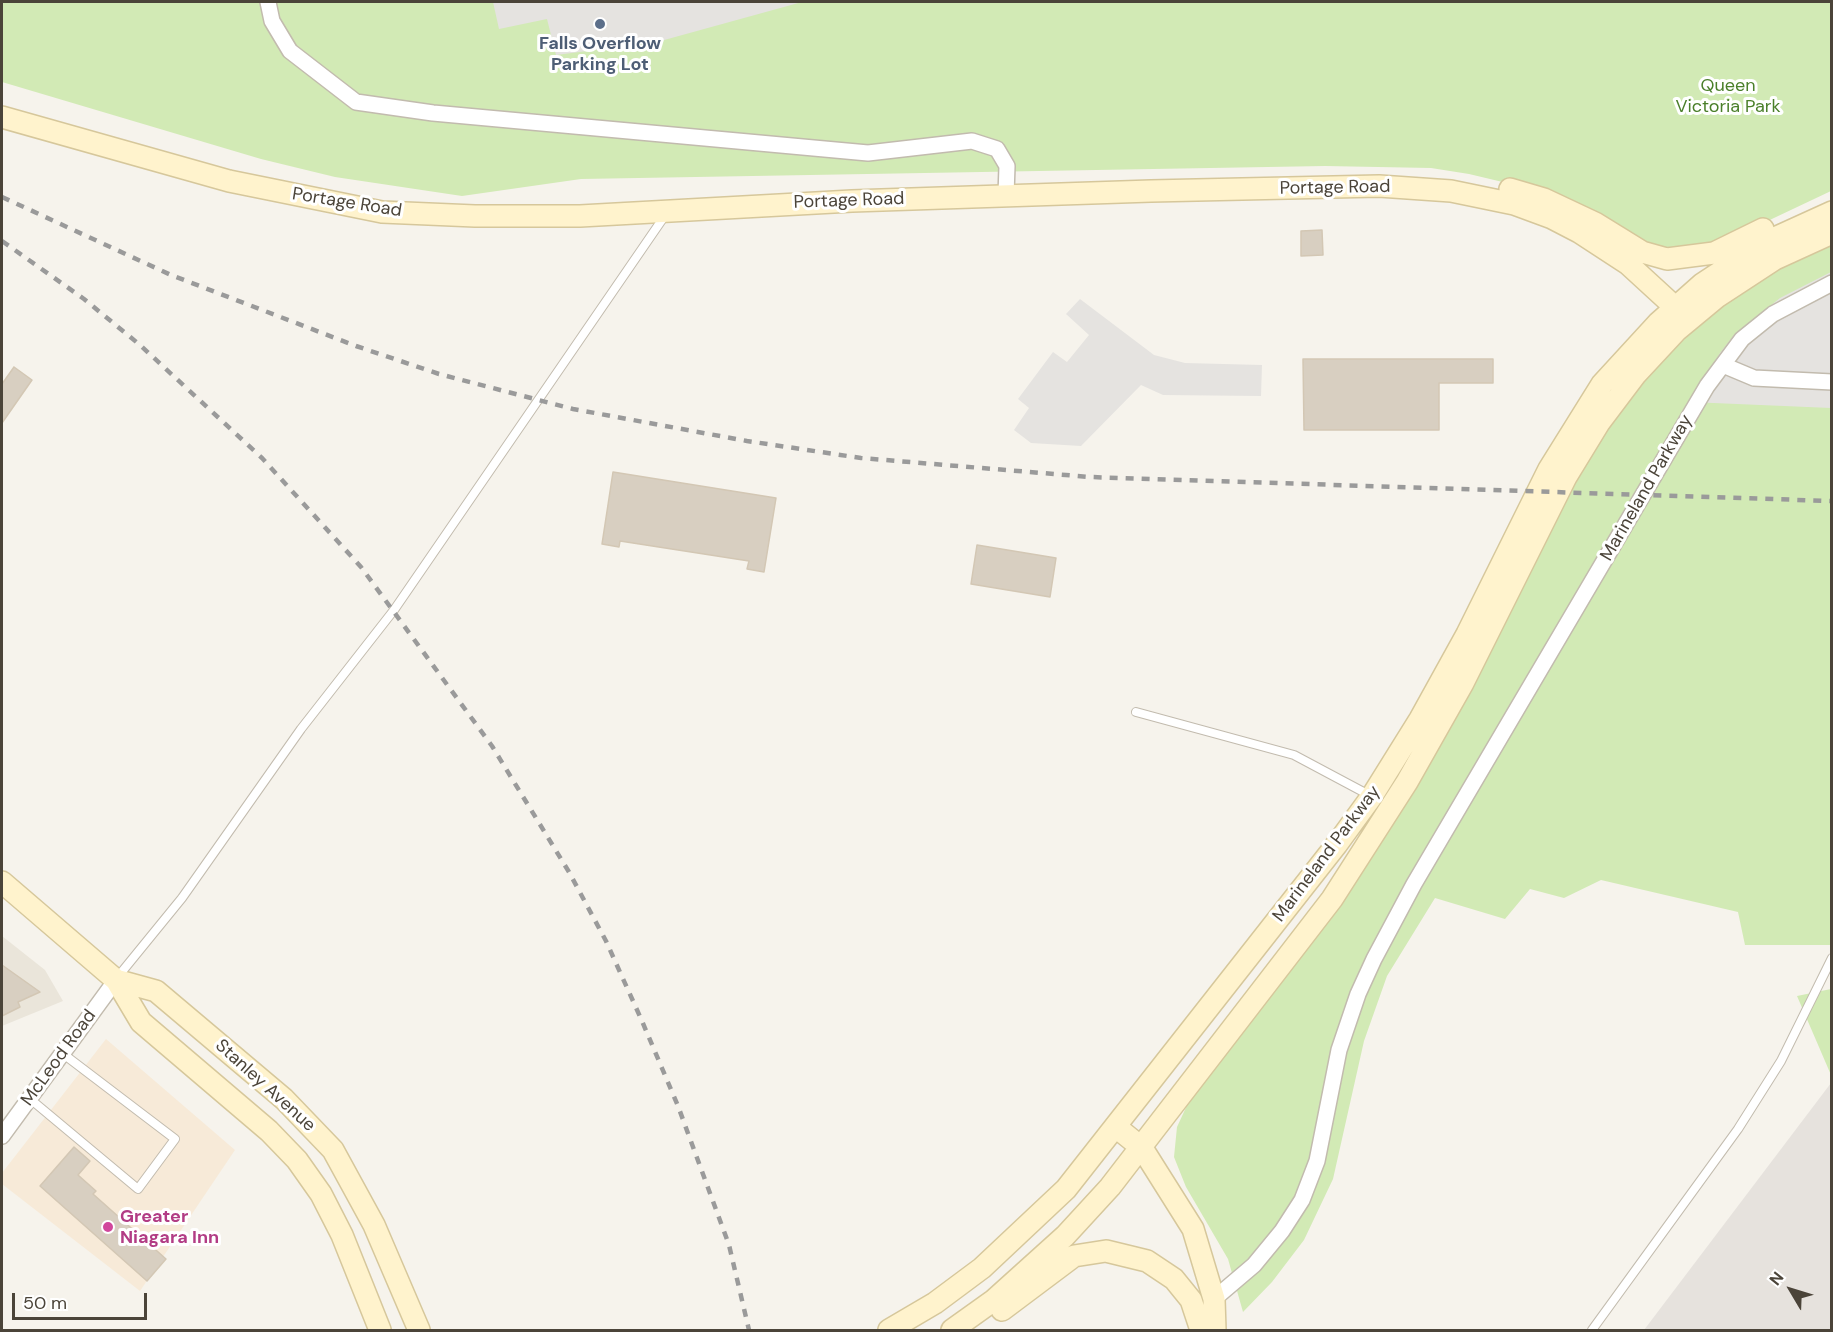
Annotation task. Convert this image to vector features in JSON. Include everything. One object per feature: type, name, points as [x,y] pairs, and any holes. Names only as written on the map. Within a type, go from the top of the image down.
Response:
[{"type":"main road","name":"Portage Road","points":[[2,117],[229,181],[382,212],[475,216],[580,216],[1006,195],[1304,188],[1409,188],[1451,191],[1514,204],[1552,218],[1595,242],[1635,270],[1682,313]]},
{"type":"main road","points":[[1304,188],[1374,176],[1421,175],[1485,183],[1545,199],[1595,223],[1642,252],[1667,259],[1714,253],[1832,198]]},
{"type":"main road","points":[[1682,313],[1711,278],[1766,242],[1832,212]]},
{"type":"main road","points":[[1682,313],[1756,271],[1832,233]]},
{"type":"main road","name":"Marineland Parkway","points":[[889,1330],[935,1303],[1015,1239],[1066,1189],[1116,1127],[1372,796],[1401,752],[1448,671],[1566,438],[1602,384],[1682,313]]},
{"type":"main road","name":"Marineland Parkway","points":[[952,1330],[994,1300],[1065,1236],[1142,1148],[1284,964],[1354,865],[1407,782],[1463,683],[1562,485],[1589,439],[1682,313]]},
{"type":"main road","name":"Stanley Avenue","points":[[2,882],[116,980],[141,1022],[268,1131],[297,1160],[321,1194],[342,1235],[380,1330]]},
{"type":"main road","name":"Stanley Avenue","points":[[116,980],[156,991],[284,1098],[333,1150],[374,1225],[419,1330]]},
{"type":"main road","points":[[1116,1127],[1142,1148],[1192,1229],[1214,1299],[1215,1330]]},
{"type":"main road","points":[[976,1330],[1074,1256],[1106,1251],[1147,1261],[1174,1279],[1191,1300],[1201,1330]]},
{"type":"street","points":[[268,2],[272,21],[290,51],[356,102],[433,113],[868,153],[972,141],[997,149],[1007,166],[1006,195]]},
{"type":"street","name":"Marineland Parkway","points":[[1214,1299],[1254,1265],[1282,1231],[1302,1200],[1317,1161],[1339,1050],[1358,994],[1374,959],[1414,884],[1707,386],[1742,339],[1773,315],[1832,283]]},
{"type":"street","points":[[1723,365],[1754,378],[1832,382]]},
{"type":"street","name":"McLeod Road","points":[[2,1136],[116,980]]},
{"type":"lane","points":[[116,980],[182,898],[301,729],[394,610],[668,211]]},
{"type":"lane","points":[[1136,712],[1294,755],[1372,796]]},
{"type":"lane","points":[[1592,1330],[1738,1129],[1775,1071],[1832,958]]},
{"type":"lane","points":[[29,1098],[138,1189],[176,1139],[62,1053]]},
{"type":"shaded area","name":"Falls Overflow Parking Lot","points":[[493,2],[802,2],[657,42],[556,55],[547,19],[499,29]]},
{"type":"shaded area","points":[[1831,272],[1831,408],[1690,402],[1720,353],[1734,335],[1780,298]]},
{"type":"shaded area","points":[[1080,299],[1154,355],[1185,363],[1262,365],[1261,396],[1163,395],[1141,385],[1081,446],[1031,443],[1014,430],[1029,408],[1018,399],[1053,352],[1067,362],[1089,335],[1066,314]]},
{"type":"shaded area","points":[[2,936],[45,970],[63,1001],[2,1026]]},
{"type":"shaded area","points":[[106,1039],[235,1150],[140,1291],[2,1184],[2,1173]]},
{"type":"shaded area","points":[[1831,1083],[1831,1330],[1644,1330]]},
{"type":"green space","name":"Queen Victoria Park","points":[[2,2],[1831,2],[1831,191],[1719,244],[1664,252],[1532,189],[1469,174],[1431,168],[1325,166],[581,179],[462,196],[335,177],[261,159],[2,82]]},
{"type":"green space","points":[[1831,244],[1831,945],[1745,945],[1738,912],[1601,880],[1564,898],[1530,889],[1505,919],[1435,898],[1387,976],[1364,1041],[1333,1179],[1304,1240],[1272,1282],[1243,1312],[1228,1259],[1186,1187],[1174,1157],[1177,1127],[1189,1101],[1325,925],[1573,482],[1609,424],[1654,367],[1715,311],[1783,265]]},
{"type":"green space","points":[[1831,989],[1831,1075],[1797,996]]},
{"type":"building","points":[[1322,230],[1323,255],[1301,256],[1301,231]]},
{"type":"building","points":[[1303,359],[1493,359],[1493,383],[1439,383],[1439,430],[1304,430]]},
{"type":"building","points":[[14,367],[32,380],[2,423],[2,384]]},
{"type":"building","points":[[613,472],[776,498],[764,572],[747,569],[749,561],[620,541],[619,547],[602,544]]},
{"type":"building","points":[[977,545],[1056,558],[1050,597],[971,584]]},
{"type":"building","points":[[2,965],[40,992],[18,1002],[20,1007],[2,1016]]},
{"type":"building","name":"Greater Niagara Inn","points":[[74,1147],[90,1161],[78,1175],[96,1191],[93,1194],[166,1259],[147,1281],[40,1186]]},
{"type":"railway","points":[[2,197],[171,275],[356,346],[439,374],[573,409],[747,441],[861,458],[1090,477],[1832,501]]},
{"type":"railway","points":[[2,241],[84,299],[140,345],[262,458],[361,567],[492,746],[569,872],[606,941],[642,1021],[678,1106],[729,1245],[749,1330]]},
{"type":"place","name":"Falls Overflow Parking Lot","points":[[600,24]]},
{"type":"place","name":"Greater Niagara Inn","points":[[108,1227]]}]
